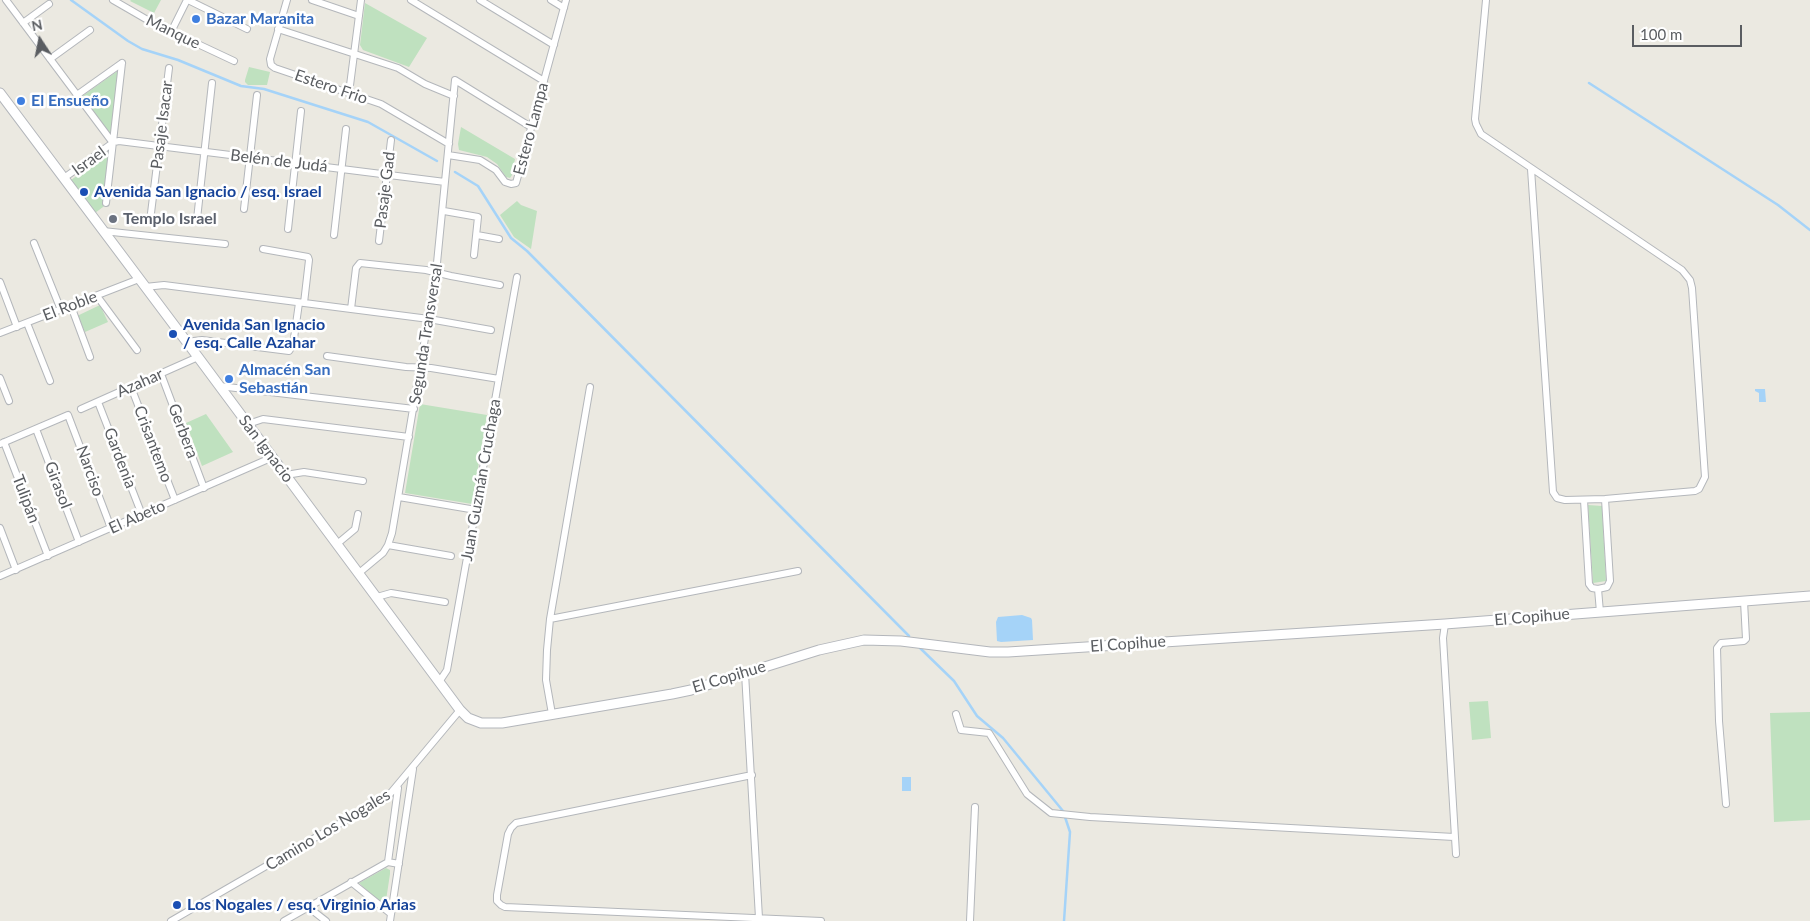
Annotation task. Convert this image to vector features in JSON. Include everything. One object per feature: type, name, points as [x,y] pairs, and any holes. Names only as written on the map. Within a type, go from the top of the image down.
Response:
[{"type":"main road","name":"San Ignacio","points":[[0,93],[460,710]]},
{"type":"main road","name":"El Copihue","points":[[460,710],[472,720],[487,724],[502,723],[681,692],[819,650],[864,640],[901,640],[990,652],[1008,652],[1446,624],[1810,596]]},
{"type":"street","points":[[6,0],[113,143]]},
{"type":"street","name":"Manque","points":[[113,0],[171,32],[234,61]]},
{"type":"street","points":[[171,32],[188,0],[246,29]]},
{"type":"street","name":"Estero Frio","points":[[287,0],[270,59],[271,65],[385,106],[449,144]]},
{"type":"street","points":[[312,0],[359,16]]},
{"type":"street","points":[[349,93],[361,0]]},
{"type":"street","points":[[410,0],[544,81]]},
{"type":"street","points":[[480,0],[554,44]]},
{"type":"street","points":[[551,0],[564,8]]},
{"type":"street","name":"Estero Lampa","points":[[448,155],[480,160],[496,170],[505,182],[516,183],[566,0]]},
{"type":"street","points":[[1486,0],[1476,124],[1481,134],[1682,270],[1690,280],[1705,477],[1699,489],[1695,491],[1605,499],[1560,499],[1556,496],[1552,488],[1531,169]]},
{"type":"street","points":[[23,23],[50,4]]},
{"type":"street","points":[[278,29],[398,68],[430,87],[454,96]]},
{"type":"street","points":[[50,60],[90,30]]},
{"type":"street","points":[[77,95],[122,63],[106,203]]},
{"type":"street","name":"Pasaje Isacar","points":[[151,213],[169,68]]},
{"type":"street","name":"Segunda Transversal","points":[[359,573],[377,559],[388,545],[392,533],[436,273],[444,211],[455,80],[531,127]]},
{"type":"street","points":[[197,218],[212,83]]},
{"type":"street","points":[[244,210],[257,95]]},
{"type":"street","points":[[288,230],[301,111]]},
{"type":"street","points":[[334,235],[346,129]]},
{"type":"street","name":"Pasaje Gad","points":[[379,241],[391,140]]},
{"type":"street","name":"Belén de Judá","points":[[113,143],[122,141],[445,182]]},
{"type":"street","name":"Israel","points":[[64,178],[113,143]]},
{"type":"street","points":[[444,211],[478,217],[474,255]]},
{"type":"street","points":[[103,231],[225,244]]},
{"type":"street","points":[[477,235],[499,239]]},
{"type":"street","points":[[34,243],[60,310]]},
{"type":"street","points":[[186,342],[202,340],[289,351],[293,345],[309,260],[308,257],[262,250]]},
{"type":"street","points":[[351,309],[356,268],[358,264],[362,263],[436,273],[500,285]]},
{"type":"street","name":"Juan Guzmán Cruchaga","points":[[439,682],[447,670],[517,277]]},
{"type":"street","name":"El Roble","points":[[0,333],[140,280]]},
{"type":"street","points":[[0,282],[17,327]]},
{"type":"street","points":[[146,287],[164,285],[429,319],[491,330]]},
{"type":"street","points":[[97,296],[137,350]]},
{"type":"street","points":[[70,306],[90,357]]},
{"type":"street","points":[[27,323],[50,382]]},
{"type":"street","points":[[327,356],[499,379]]},
{"type":"street","name":"Azahar","points":[[82,409],[198,357]]},
{"type":"street","name":"Gerbera","points":[[161,374],[204,488]]},
{"type":"street","points":[[0,378],[9,401]]},
{"type":"street","points":[[219,386],[414,409]]},
{"type":"street","name":"Crisantemo","points":[[131,387],[175,500]]},
{"type":"street","points":[[552,714],[546,680],[550,619],[590,387]]},
{"type":"street","name":"Gardenia","points":[[98,402],[142,515]]},
{"type":"street","name":"Narciso","points":[[36,428],[68,415],[111,528]]},
{"type":"street","points":[[248,424],[263,419],[409,437]]},
{"type":"street","points":[[2,443],[36,428]]},
{"type":"street","name":"Girasol","points":[[36,428],[79,542]]},
{"type":"street","name":"Tulipán","points":[[2,443],[48,556]]},
{"type":"street","name":"El Abeto","points":[[0,576],[273,457]]},
{"type":"street","points":[[286,475],[304,472],[362,481]]},
{"type":"street","points":[[399,497],[476,510]]},
{"type":"street","points":[[1584,500],[1589,584],[1592,588],[1598,589],[1607,587],[1610,581],[1605,499]]},
{"type":"street","points":[[337,544],[355,529],[358,514]]},
{"type":"street","points":[[0,528],[16,570]]},
{"type":"street","points":[[388,545],[451,556]]},
{"type":"street","points":[[550,619],[798,571]]},
{"type":"street","points":[[1598,589],[1600,612]]},
{"type":"street","points":[[377,597],[391,593],[445,602]]},
{"type":"street","points":[[1726,804],[1719,721],[1717,648],[1721,643],[1744,641],[1746,639],[1744,601]]},
{"type":"street","points":[[1446,624],[1443,638],[1456,854]]},
{"type":"street","points":[[745,673],[759,918]]},
{"type":"street","name":"Camino Los Nogales","points":[[171,921],[386,798],[398,787],[460,710]]},
{"type":"street","points":[[956,714],[961,730],[989,733],[1027,794],[1050,813],[1454,837]]},
{"type":"street","points":[[391,918],[413,767]]},
{"type":"street","points":[[752,775],[520,822],[511,828],[508,834],[497,898],[499,904],[505,907],[821,921]]},
{"type":"street","points":[[388,862],[398,787]]},
{"type":"street","points":[[970,921],[975,807]]},
{"type":"street","points":[[284,921],[388,862],[399,864]]},
{"type":"street","points":[[351,882],[391,918]]},
{"type":"street","points":[[308,907],[326,921]]},
{"type":"street","points":[[294,921],[302,911]]},
{"type":"green space","points":[[131,0],[161,0],[154,13]]},
{"type":"green space","points":[[365,3],[427,38],[409,67],[363,50],[360,45]]},
{"type":"green space","points":[[249,67],[270,72],[267,85],[248,85],[245,82]]},
{"type":"green space","points":[[119,70],[110,138],[81,97]]},
{"type":"green space","points":[[461,127],[515,159],[510,178],[506,177],[497,164],[487,157],[459,150],[458,144]]},
{"type":"green space","points":[[109,153],[107,204],[95,213],[71,180]]},
{"type":"green space","points":[[517,201],[521,205],[537,211],[531,249],[514,237],[500,215]]},
{"type":"green space","points":[[100,305],[108,322],[85,332],[77,316]]},
{"type":"green space","points":[[420,404],[487,415],[472,504],[405,493]]},
{"type":"green space","points":[[206,414],[233,452],[202,466],[186,423]]},
{"type":"green space","points":[[1588,505],[1602,506],[1606,581],[1593,583]]},
{"type":"green space","points":[[1488,701],[1491,738],[1472,740],[1469,702]]},
{"type":"green space","points":[[1810,712],[1810,820],[1774,822],[1770,713]]},
{"type":"green space","points":[[386,868],[390,870],[390,874],[385,907],[359,883]]},
{"type":"water","points":[[1755,389],[1765,389],[1766,402],[1759,402],[1759,393]]},
{"type":"water","points":[[1022,615],[1032,620],[1033,640],[997,641],[996,622],[998,617]]},
{"type":"water","points":[[902,777],[911,777],[911,791],[902,791]]},
{"type":"waterway","points":[[71,0],[142,49],[178,60],[241,86],[264,89],[368,122],[437,161]]},
{"type":"waterway","points":[[1589,83],[1778,205],[1810,230]]},
{"type":"waterway","points":[[455,172],[478,186],[511,238],[527,251],[909,636]]},
{"type":"waterway","points":[[920,648],[954,681],[977,716],[1003,738],[1063,811],[1070,832],[1064,921]]},
{"type":"place","name":"Bazar Maranita","points":[[196,19]]},
{"type":"place","name":"El Ensueño","points":[[21,101]]},
{"type":"place","name":"Avenida San Ignacio / esq. Israel","points":[[84,192]]},
{"type":"place","name":"Templo Israel","points":[[113,219]]},
{"type":"place","name":"Avenida San Ignacio / esq. Calle Azahar","points":[[173,334]]},
{"type":"place","name":"Almacén San Sebastián","points":[[229,379]]},
{"type":"place","name":"Los Nogales / esq. Virginio Arias","points":[[177,905]]}]
